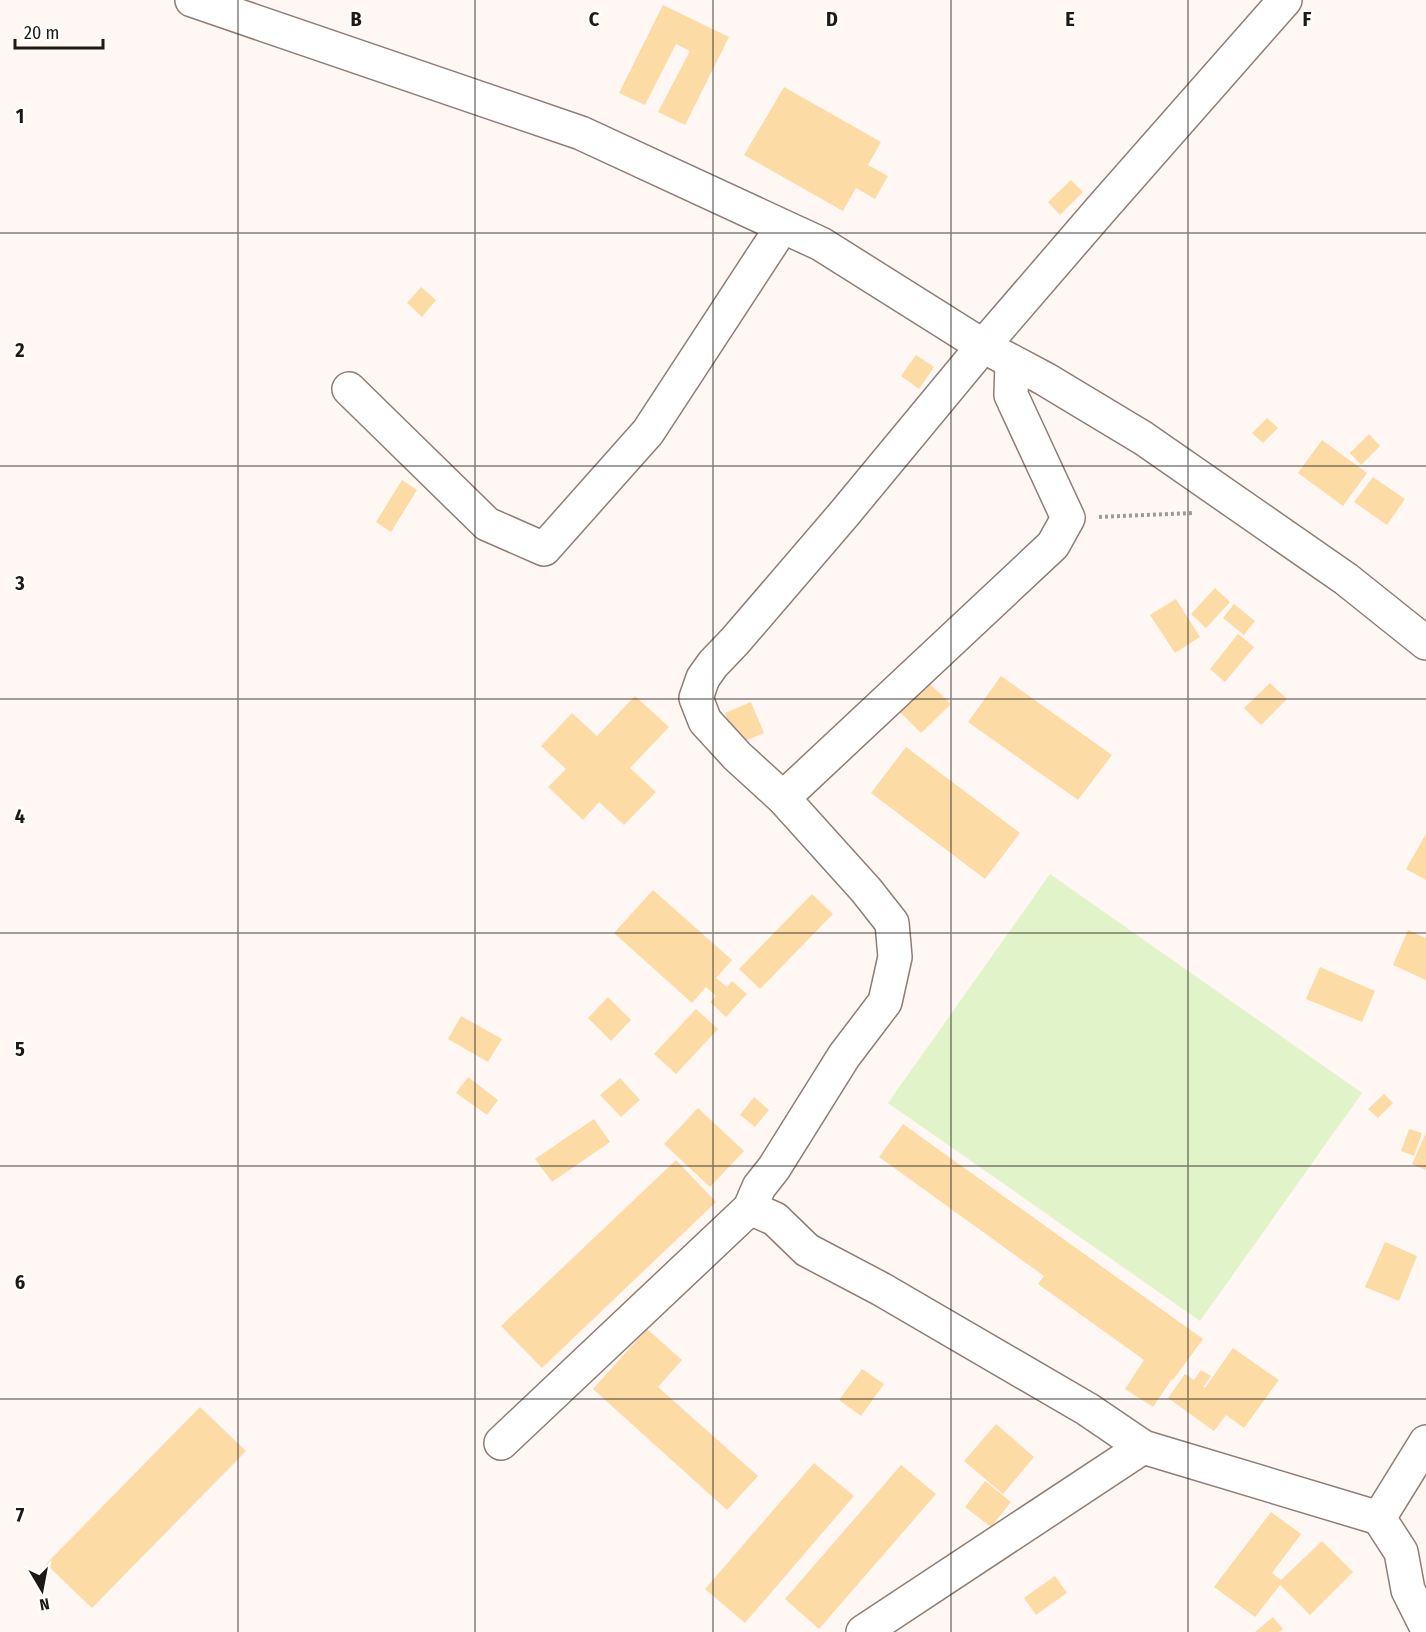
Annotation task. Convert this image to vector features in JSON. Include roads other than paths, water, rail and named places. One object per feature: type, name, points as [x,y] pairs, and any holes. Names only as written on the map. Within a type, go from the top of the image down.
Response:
[{"type":"street","points":[[192,0],[581,133],[821,244],[982,346],[1045,379],[1143,438],[1346,579],[1426,643]]},
{"type":"street","points":[[501,1443],[750,1208],[759,1187],[774,1168],[844,1056],[885,1002],[895,957],[892,923],[866,890],[783,798],[737,756],[705,721],[696,698],[703,678],[712,664],[735,641],[844,514],[982,346],[1285,0]]},
{"type":"street","points":[[349,389],[488,524],[544,549],[648,432],[783,227]]},
{"type":"street","points":[[783,798],[1053,546],[1068,518],[1011,395],[1012,362]]},
{"type":"street","points":[[750,1208],[775,1219],[807,1250],[891,1295],[1087,1408],[1143,1448],[1379,1518],[1401,1552],[1408,1590],[1426,1626]]},
{"type":"street","points":[[1379,1518],[1426,1442]]},
{"type":"street","points":[[863,1632],[1143,1448]]}]
